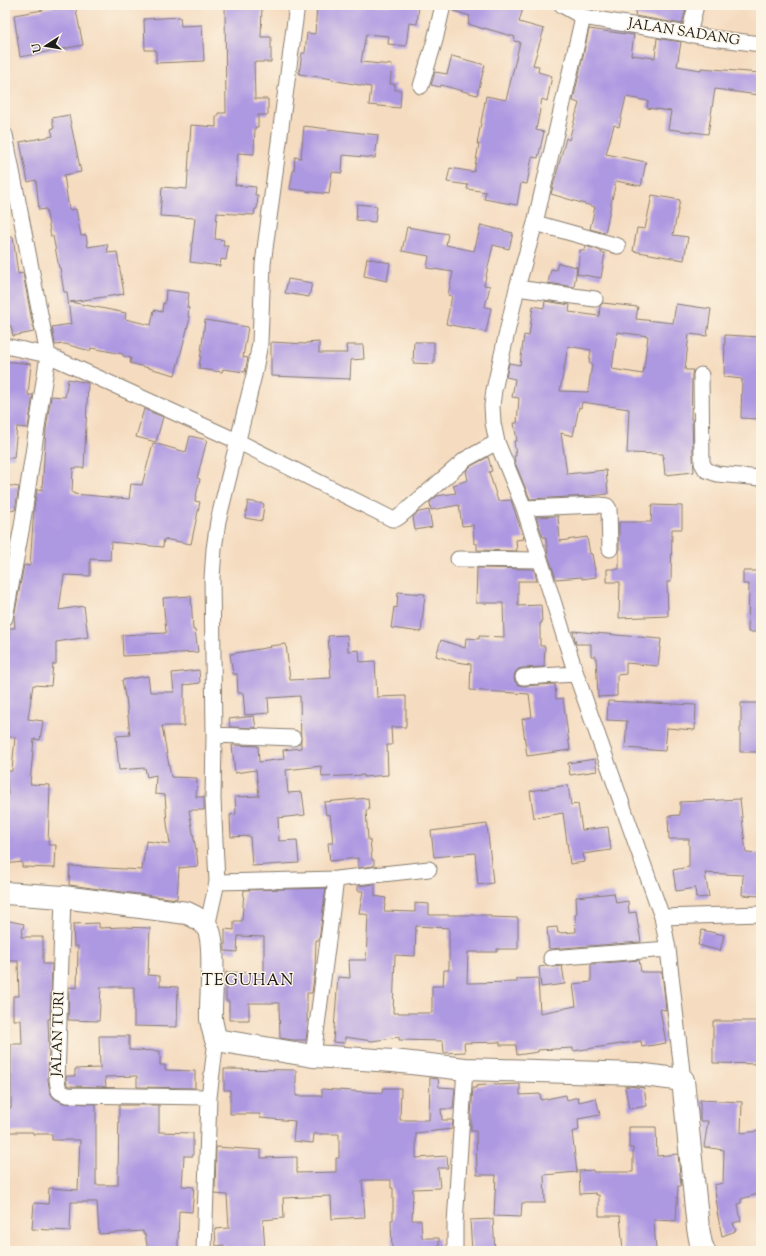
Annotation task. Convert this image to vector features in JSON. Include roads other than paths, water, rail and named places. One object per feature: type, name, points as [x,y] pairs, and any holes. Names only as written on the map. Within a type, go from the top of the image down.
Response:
[{"type":"street","points":[[204,1251],[209,1097],[216,1040],[211,1020],[212,949],[207,927],[216,882],[213,800],[214,736],[212,578],[214,548],[218,521],[254,375],[260,343],[263,264],[297,5]]},
{"type":"street","points":[[421,86],[435,40],[443,5]]},
{"type":"street","points":[[562,5],[583,17],[535,223],[517,288],[494,390],[492,406],[493,423],[497,442],[524,508],[576,674],[662,917],[668,949],[698,1228],[704,1251]]},
{"type":"street","points":[[689,35],[696,5]]},
{"type":"street","name":"JALAN SADANG","points":[[583,17],[689,35],[761,44]]},
{"type":"street","points":[[5,135],[48,355],[22,526],[5,618]]},
{"type":"street","points":[[535,223],[618,246]]},
{"type":"street","points":[[517,288],[595,299]]},
{"type":"street","points":[[5,346],[48,355],[237,441],[392,519],[396,519],[466,459],[497,442]]},
{"type":"street","points":[[701,375],[702,463],[706,470],[717,474],[761,478]]},
{"type":"street","points":[[524,508],[607,506],[610,549]]},
{"type":"street","points":[[458,559],[540,560]]},
{"type":"street","points":[[523,677],[576,674]]},
{"type":"street","points":[[214,736],[293,738]]},
{"type":"street","points":[[216,882],[336,879],[428,869]]},
{"type":"street","points":[[313,1056],[336,879]]},
{"type":"street","points":[[5,893],[63,897],[186,913],[197,918],[207,927]]},
{"type":"street","name":"JALAN TURI","points":[[63,897],[57,1080],[59,1091],[67,1095],[209,1097]]},
{"type":"street","points":[[662,917],[761,914]]},
{"type":"street","points":[[551,958],[668,949]]},
{"type":"street","points":[[216,1040],[313,1056],[394,1061],[465,1068],[637,1074],[683,1080]]},
{"type":"street","points":[[455,1251],[455,1223],[465,1068]]},
{"type":"district","name":"TEGUHAN","points":[[248,981]]}]
